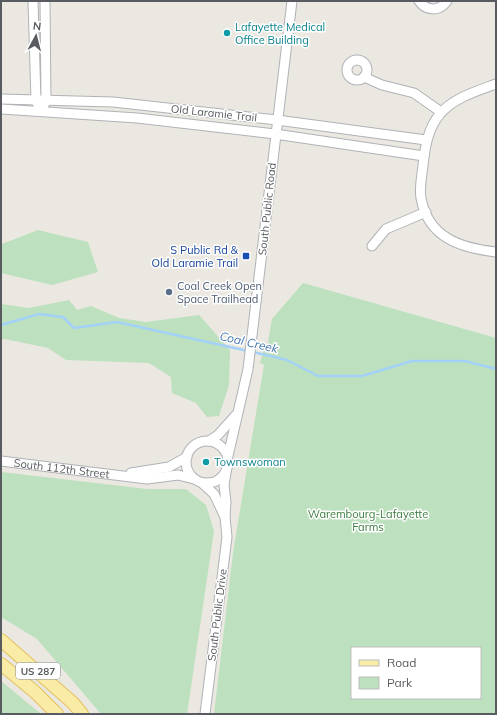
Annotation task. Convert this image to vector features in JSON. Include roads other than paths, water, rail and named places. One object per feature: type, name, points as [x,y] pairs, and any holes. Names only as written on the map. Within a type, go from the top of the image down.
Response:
[{"type":"main road","name":"US 287","points":[[1,640],[73,703],[82,714]]},
{"type":"main road","name":"US 287","points":[[1,664],[35,692],[57,714]]},
{"type":"street","points":[[33,1],[41,101]]},
{"type":"street","points":[[41,111],[46,1]]},
{"type":"street","name":"South Public Road","points":[[228,456],[236,415],[244,393],[248,369],[292,1]]},
{"type":"street","points":[[419,1],[425,8],[434,9],[442,6],[446,1]]},
{"type":"street","points":[[364,77],[382,85],[414,93],[441,112]]},
{"type":"street","points":[[496,84],[458,100],[441,112],[434,122],[426,140],[420,188],[421,198],[434,228],[455,244],[476,250],[496,252]]},
{"type":"street","name":"Old Laramie Trail","points":[[1,99],[113,102],[277,120],[426,140]]},
{"type":"street","name":"Old Laramie Trail","points":[[1,109],[109,115],[275,134],[424,156]]},
{"type":"street","points":[[372,246],[386,229],[426,212]]},
{"type":"street","name":"South Public Road","points":[[210,441],[218,435],[236,415]]},
{"type":"street","points":[[210,441],[221,446],[228,456],[228,465],[224,480],[227,509],[225,517],[214,494],[198,481],[187,467],[187,457],[190,450],[197,444],[210,441]]},
{"type":"street","name":"South 112th Street","points":[[122,475],[169,467],[187,457]]},
{"type":"street","name":"South 112th Street","points":[[1,461],[147,479],[178,475],[198,481]]},
{"type":"street","points":[[198,481],[216,481],[226,473]]},
{"type":"street","name":"South Public Drive","points":[[205,714],[227,537],[225,517]]},
{"type":"waterway","name":"Coal Creek","points":[[1,325],[39,314],[63,317],[74,328],[117,322],[248,351]]},
{"type":"waterway","name":"Coal Creek","points":[[253,352],[287,360],[318,376],[362,376],[412,361],[465,361],[496,369]]},
{"type":"place","name":"Lafayette Medical Office Building","points":[[227,33]]},
{"type":"place","name":"S Public Rd & Old Laramie Trail","points":[[246,256]]},
{"type":"place","name":"Coal Creek Open Space Trailhead","points":[[169,292]]},
{"type":"place","name":"Townswoman","points":[[206,462]]},
{"type":"park label","name":"Warembourg-Lafayette Farms","points":[[368,520]]}]
